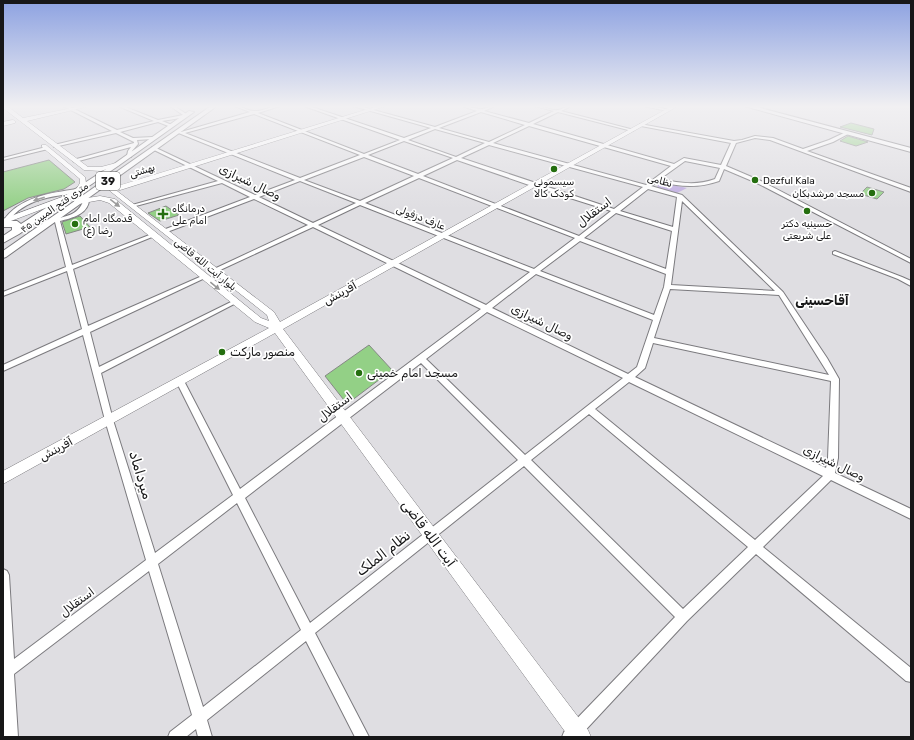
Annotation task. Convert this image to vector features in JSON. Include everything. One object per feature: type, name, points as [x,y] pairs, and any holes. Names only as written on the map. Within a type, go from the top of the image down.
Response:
[{"type":"main road","points":[[40,141],[38,141],[80,175],[83,180],[79,190]]},
{"type":"main road","points":[[49,141],[86,169],[92,170],[116,165]]},
{"type":"main road","name":"۴۵ متری فتح المبین","points":[[3,240],[116,165],[149,141]]},
{"type":"main road","name":"۴۵ متری فتح المبین","points":[[3,255],[82,201],[166,141]]},
{"type":"main road","name":"بهشتی","points":[[112,190],[272,141]]},
{"type":"main road","name":"آفرینش","points":[[3,478],[180,382],[614,141]]},
{"type":"main road","points":[[879,141],[911,148]]},
{"type":"main road","points":[[882,141],[911,148]]},
{"type":"main road","points":[[80,175],[88,174],[92,170]]},
{"type":"main road","points":[[111,179],[109,185],[112,190]]},
{"type":"main road","name":"بلوار آیت الله قاضی","points":[[112,190],[271,314],[277,328]]},
{"type":"main road","points":[[4,222],[65,198]]},
{"type":"main road","name":"بلوار آیت الله قاضی","points":[[82,201],[100,198],[109,199],[258,320],[277,328]]},
{"type":"main road","points":[[4,222],[17,224],[16,232]]},
{"type":"main road","points":[[154,235],[165,231]]},
{"type":"main road","name":"آیت الله قاضی","points":[[277,328],[575,735]]},
{"type":"street","points":[[56,146],[78,141]]},
{"type":"street","points":[[75,161],[142,141]]},
{"type":"street","name":"عارف دزفولی","points":[[201,141],[657,319]]},
{"type":"street","points":[[327,141],[670,273]]},
{"type":"street","points":[[165,231],[403,141]]},
{"type":"street","points":[[406,141],[675,230]]},
{"type":"street","name":"نظامی","points":[[479,141],[680,196],[781,293],[811,338],[835,379]]},
{"type":"street","points":[[216,270],[493,141]]},
{"type":"street","points":[[585,141],[675,166]]},
{"type":"street","points":[[726,141],[734,142],[744,141]]},
{"type":"street","points":[[773,141],[804,150],[911,190]]},
{"type":"street","points":[[804,150],[834,141]]},
{"type":"street","points":[[128,156],[135,142]]},
{"type":"street","points":[[680,196],[696,187],[706,185],[717,180],[734,142]]},
{"type":"street","points":[[3,159],[46,148]]},
{"type":"street","name":"وصال شیرازی","points":[[154,148],[911,514]]},
{"type":"street","points":[[143,156],[163,153]]},
{"type":"street","name":"استقلال","points":[[5,673],[537,272],[684,159],[724,167]]},
{"type":"street","points":[[724,167],[759,182],[911,261]]},
{"type":"street","points":[[656,180],[696,187]]},
{"type":"street","points":[[134,206],[222,181]]},
{"type":"street","points":[[4,222],[13,211],[27,203],[50,196],[79,190]]},
{"type":"street","name":"نظام الملک","points":[[175,737],[641,368],[667,288],[680,196]]},
{"type":"street","name":"میرداماد","points":[[53,221],[69,268],[84,331],[109,420],[205,737]]},
{"type":"street","points":[[3,294],[154,235]]},
{"type":"street","points":[[835,253],[900,278],[911,284]]},
{"type":"street","points":[[3,368],[204,277]]},
{"type":"street","points":[[667,288],[781,293]]},
{"type":"street","points":[[96,372],[235,302]]},
{"type":"street","points":[[575,735],[683,617],[830,474],[833,458],[835,379],[651,340]]},
{"type":"street","points":[[421,358],[683,617]]},
{"type":"street","points":[[180,382],[362,737]]},
{"type":"street","points":[[589,409],[911,676]]},
{"type":"street","points":[[3,575],[5,673],[11,737]]},
{"type":"shaded area","points":[[663,183],[687,188],[677,193],[657,187],[659,184]]},
{"type":"building","points":[[840,141],[863,141],[868,142],[856,146]]},
{"type":"building","points":[[49,160],[75,182],[64,189],[28,198],[3,211],[3,172]]},
{"type":"building","name":"مسجد مرشدبکان","points":[[867,187],[884,192],[877,199],[860,194]]},
{"type":"building","name":"درمانگاه امام علی","points":[[166,206],[179,215],[160,221],[148,213]]},
{"type":"building","name":"قدمگاه امام رضا (ع)","points":[[80,216],[90,227],[66,234],[62,222]]},
{"type":"building","name":"مسجد امام خمینی","points":[[369,345],[392,370],[347,404],[325,376]]},
{"type":"place","name":"سیسمونی کودک کالا","points":[[554,169]]},
{"type":"place","name":"Dezful Kala","points":[[755,180]]},
{"type":"place","name":"مسجد مرشدبکان","points":[[872,193]]},
{"type":"place","name":"حسینیه دکتر علی شریعتی","points":[[807,211]]},
{"type":"place","name":"درمانگاه امام علی","points":[[163,214]]},
{"type":"place","name":"قدمگاه امام رضا (ع)","points":[[75,224]]},
{"type":"place","name":"منصور مارکت","points":[[222,352]]},
{"type":"place","name":"مسجد امام خمینی","points":[[359,373]]},
{"type":"district","name":"آقاحسینی","points":[[822,300]]}]
